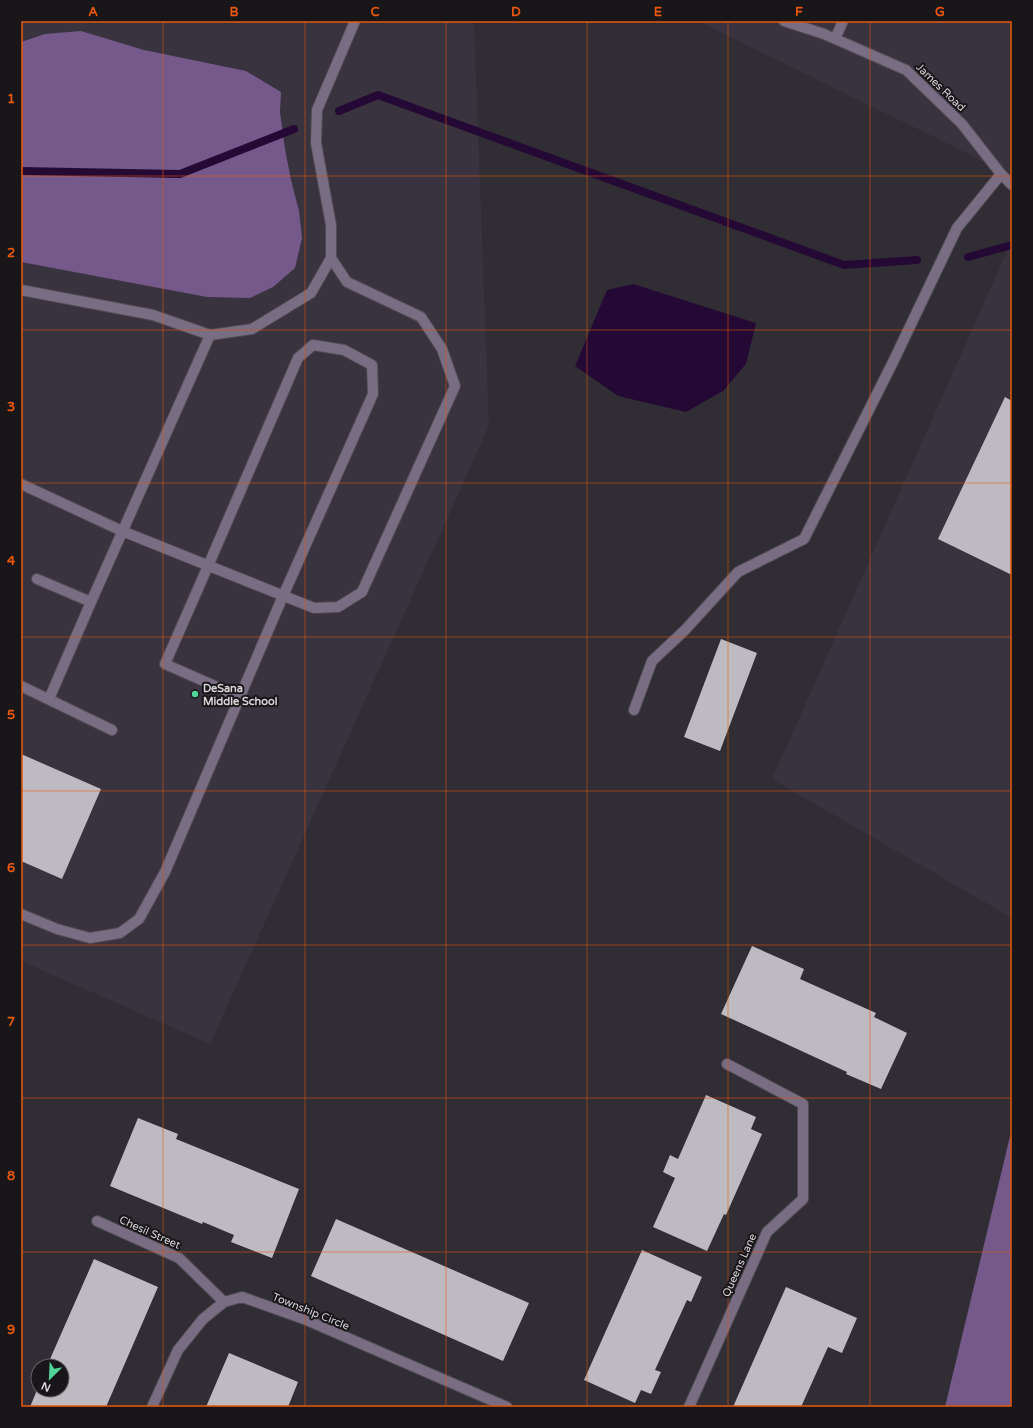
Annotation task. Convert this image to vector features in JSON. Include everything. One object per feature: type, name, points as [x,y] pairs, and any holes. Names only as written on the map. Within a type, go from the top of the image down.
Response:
[{"type":"street","points":[[21,290],[153,315],[210,334],[252,329],[311,293],[331,258],[331,225],[316,143],[317,110],[356,21]]},
{"type":"street","name":"James Road","points":[[784,21],[835,39],[906,70],[962,124],[1001,174],[1012,185]]},
{"type":"street","points":[[835,39],[843,21]]},
{"type":"street","points":[[634,710],[652,661],[685,630],[738,572],[804,539],[893,362],[957,228],[1001,174]]},
{"type":"street","points":[[21,484],[122,531],[314,608],[338,607],[362,592],[455,386],[442,349],[421,317],[347,282],[331,258]]},
{"type":"street","points":[[50,699],[122,531],[210,334]]},
{"type":"street","points":[[21,914],[57,929],[90,938],[120,933],[139,919],[165,872],[240,698],[283,596],[373,394],[372,365],[344,350],[313,345],[298,358],[164,664],[240,698]]},
{"type":"street","points":[[37,579],[91,602]]},
{"type":"street","points":[[21,686],[112,730]]},
{"type":"street","name":"Queens Lane","points":[[689,1407],[767,1232],[803,1199],[803,1104],[727,1064]]},
{"type":"street","name":"Chesil Street","points":[[97,1221],[180,1258],[224,1302]]},
{"type":"street","name":"Township Circle","points":[[152,1407],[178,1350],[203,1319],[224,1302],[242,1297],[304,1319],[500,1406]]},
{"type":"shaded area","name":"DeSana Middle School","points":[[21,21],[474,21],[489,426],[210,1044],[21,961]]},
{"type":"shaded area","points":[[698,21],[1012,21],[1012,176],[936,138]]},
{"type":"shaded area","points":[[81,31],[144,50],[246,71],[281,92],[280,112],[285,149],[299,211],[302,238],[295,268],[273,287],[250,298],[207,297],[21,262],[21,42],[45,34]]},
{"type":"shaded area","points":[[1012,240],[1012,918],[772,779]]},
{"type":"shaded area","points":[[633,284],[756,323],[746,364],[723,391],[686,412],[618,396],[575,366],[607,290]]},
{"type":"shaded area","points":[[1012,1128],[1012,1407],[945,1407]]},
{"type":"building","points":[[1005,397],[1012,401],[1012,575],[938,539]]},
{"type":"building","points":[[721,639],[757,653],[720,751],[684,737]]},
{"type":"building","points":[[21,754],[101,789],[62,879],[21,861]]},
{"type":"building","points":[[752,946],[804,969],[800,979],[876,1013],[874,1017],[907,1033],[881,1089],[846,1074],[847,1072],[721,1014]]},
{"type":"building","points":[[706,1095],[756,1117],[751,1129],[762,1134],[726,1215],[724,1214],[707,1251],[653,1227],[675,1178],[663,1172],[670,1155],[678,1159]]},
{"type":"building","points":[[138,1118],[178,1134],[176,1139],[299,1189],[272,1258],[231,1242],[234,1235],[203,1222],[202,1224],[110,1186]]},
{"type":"building","points":[[336,1219],[529,1303],[503,1361],[311,1276]]},
{"type":"building","points":[[642,1250],[702,1277],[691,1302],[687,1300],[655,1370],[661,1372],[651,1394],[641,1390],[635,1403],[584,1380]]},
{"type":"building","points":[[94,1259],[158,1287],[106,1407],[30,1407],[34,1398],[70,1398],[70,1358],[51,1358]]},
{"type":"building","points":[[786,1287],[857,1318],[842,1353],[828,1347],[801,1407],[733,1407]]},
{"type":"building","points":[[229,1353],[298,1382],[288,1407],[206,1407]]},
{"type":"waterway","points":[[339,111],[378,95],[844,265],[917,260]]},
{"type":"waterway","points":[[21,171],[180,174],[294,129]]},
{"type":"waterway","points":[[968,257],[1012,245]]},
{"type":"place","name":"DeSana Middle School","points":[[195,694]]}]
